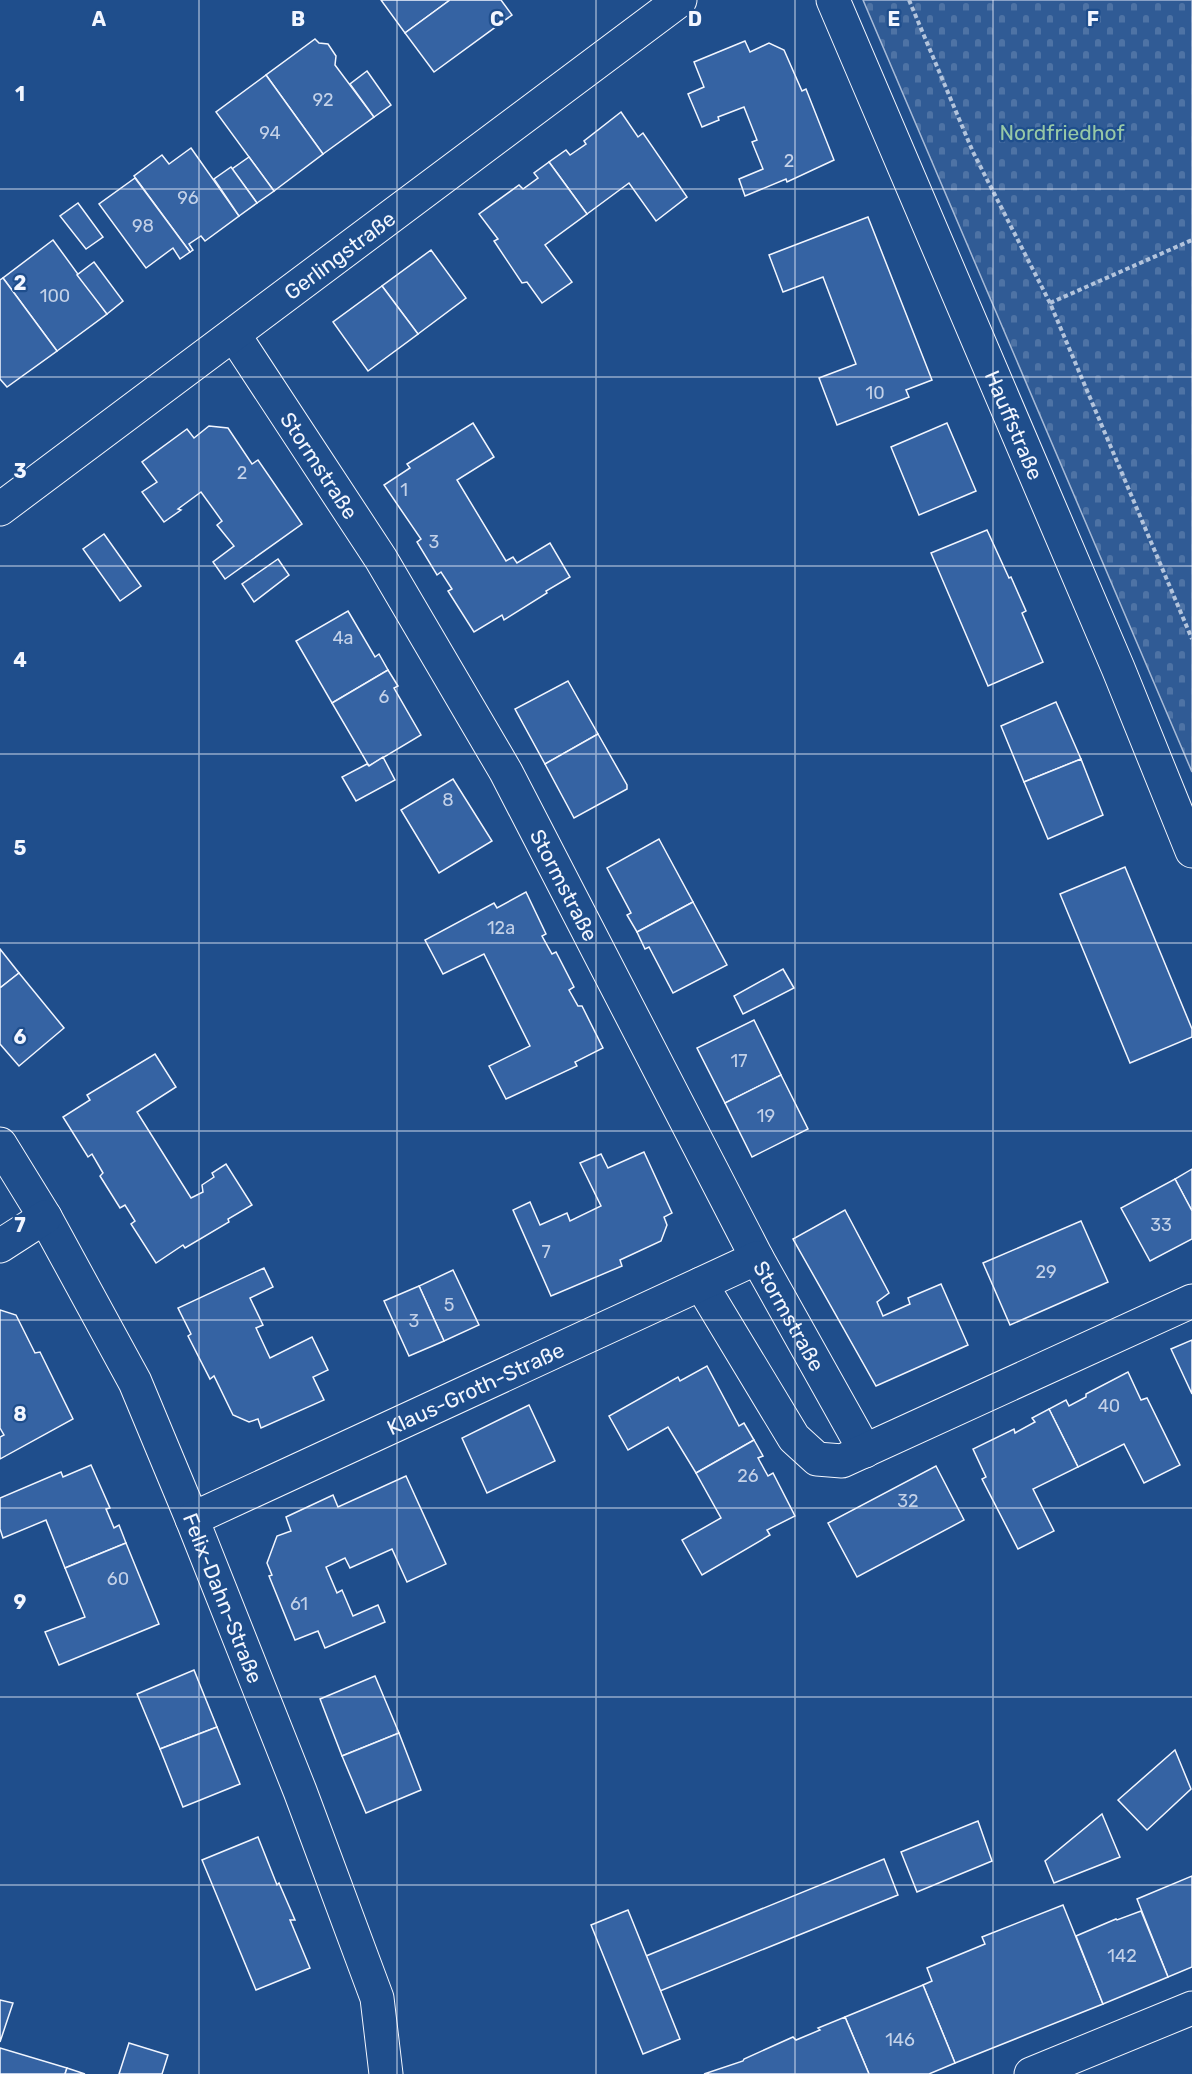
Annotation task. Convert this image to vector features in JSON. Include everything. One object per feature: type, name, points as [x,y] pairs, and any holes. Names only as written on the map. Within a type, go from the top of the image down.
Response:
[{"type":"street","name":"Gerlingstraße","points":[[0,509],[680,0]]},
{"type":"street","name":"Hauffstraße","points":[[832,0],[1114,657],[1192,851]]},
{"type":"street","name":"Stormstraße","points":[[234,335],[381,559],[506,772],[757,1258],[865,1451]]},
{"type":"street","name":"Felix-Dahn-Straße","points":[[0,1144],[45,1217],[135,1382],[192,1519],[300,1791],[377,1998],[386,2074]]},
{"type":"street","points":[[0,1246],[45,1217]]},
{"type":"street","name":"Klaus-Groth-Straße","points":[[192,1519],[757,1258]]},
{"type":"street","points":[[701,1284],[794,1438],[816,1459],[842,1461],[1192,1301]]},
{"type":"street","points":[[1031,2074],[1192,2008]]},
{"type":"path","points":[[909,0],[973,152],[1050,303],[1192,639]]},
{"type":"path","points":[[1050,303],[1192,240]]},
{"type":"green space","name":"Nordfriedhof","points":[[863,0],[1192,0],[1192,772]]},
{"type":"building","points":[[381,0],[450,0],[405,33]]},
{"type":"building","points":[[450,0],[501,0],[512,15],[434,72],[405,33]]},
{"type":"building","points":[[315,39],[319,43],[328,44],[336,56],[335,65],[374,117],[323,154],[266,75]]},
{"type":"building","points":[[745,41],[750,52],[769,43],[784,50],[802,91],[806,89],[834,160],[787,182],[786,179],[745,196],[739,179],[763,169],[752,142],[757,140],[744,107],[718,117],[719,120],[702,127],[688,94],[704,87],[694,62]]},
{"type":"building","points":[[367,71],[391,105],[374,117],[350,84]]},
{"type":"building","points":[[266,75],[323,154],[274,191],[216,112]]},
{"type":"building","points":[[621,112],[638,137],[643,133],[687,197],[656,221],[629,183],[587,214],[549,162],[566,150],[570,155],[586,144],[584,141]]},
{"type":"building","points":[[191,148],[239,216],[205,241],[201,236],[189,244],[193,250],[190,252],[134,176],[162,155],[169,164]]},
{"type":"building","points":[[249,157],[274,191],[257,203],[232,169]]},
{"type":"building","points":[[549,162],[587,214],[545,245],[572,282],[542,303],[527,282],[522,283],[494,241],[498,239],[479,214],[519,185],[523,189],[538,178],[534,173]]},
{"type":"building","points":[[231,167],[257,203],[239,216],[214,179]]},
{"type":"building","points":[[135,178],[190,252],[180,259],[173,248],[146,268],[99,204]]},
{"type":"building","points":[[78,203],[103,237],[86,249],[60,216]]},
{"type":"building","points":[[868,217],[932,380],[906,390],[909,397],[837,425],[819,378],[856,364],[823,277],[783,292],[769,255]]},
{"type":"building","points":[[53,240],[107,314],[57,351],[3,278]]},
{"type":"building","points":[[431,250],[466,298],[418,334],[382,286]]},
{"type":"building","points":[[94,262],[123,301],[107,314],[77,275]]},
{"type":"building","points":[[3,278],[57,351],[7,387],[0,379],[0,280]]},
{"type":"building","points":[[382,286],[418,334],[368,371],[333,322]]},
{"type":"building","points":[[473,423],[494,457],[457,480],[506,561],[513,557],[517,563],[550,543],[570,577],[504,620],[502,615],[474,632],[448,591],[452,589],[441,572],[437,575],[417,542],[421,539],[384,485],[410,468],[407,464]]},
{"type":"building","points":[[947,423],[976,491],[919,515],[891,447]]},
{"type":"building","points":[[209,426],[228,428],[252,464],[258,460],[302,524],[225,579],[213,562],[234,546],[217,525],[222,521],[201,492],[164,522],[142,492],[157,482],[142,462],[187,429],[194,438]]},
{"type":"building","points":[[987,530],[1026,611],[1022,613],[1043,662],[988,686],[931,553]]},
{"type":"building","points":[[104,534],[141,586],[120,601],[83,549]]},
{"type":"building","points":[[278,559],[289,575],[254,602],[242,584]]},
{"type":"building","points":[[348,611],[375,657],[379,654],[388,670],[332,703],[296,641]]},
{"type":"building","points":[[388,670],[398,686],[394,688],[421,735],[369,766],[332,703]]},
{"type":"building","points":[[568,681],[598,734],[545,764],[515,709]]},
{"type":"building","points":[[1056,702],[1081,759],[1024,782],[1001,726]]},
{"type":"building","points":[[598,734],[627,785],[627,789],[574,818],[545,764]]},
{"type":"building","points":[[383,757],[395,780],[356,801],[342,777],[367,764],[369,766]]},
{"type":"building","points":[[1081,759],[1103,815],[1048,839],[1024,782]]},
{"type":"building","points":[[453,779],[492,841],[439,873],[401,810]]},
{"type":"building","points":[[659,839],[693,902],[637,932],[627,915],[631,913],[607,868]]},
{"type":"building","points":[[1125,867],[1192,1029],[1192,1037],[1130,1063],[1060,894]]},
{"type":"building","points":[[526,892],[546,934],[542,936],[552,954],[556,952],[574,987],[569,990],[578,1006],[582,1006],[603,1048],[575,1062],[577,1066],[506,1099],[489,1066],[530,1046],[484,954],[443,974],[425,940],[494,903],[497,908]]},
{"type":"building","points":[[693,902],[727,965],[673,993],[649,947],[645,949],[637,932]]},
{"type":"building","points":[[0,949],[19,973],[0,988]]},
{"type":"building","points":[[783,969],[794,988],[743,1014],[734,996]]},
{"type":"building","points":[[19,973],[64,1028],[19,1066],[0,1044],[0,988]]},
{"type":"building","points":[[754,1020],[781,1075],[725,1103],[697,1048]]},
{"type":"building","points":[[155,1054],[176,1087],[137,1112],[191,1198],[203,1192],[202,1185],[214,1177],[212,1173],[226,1164],[252,1205],[228,1219],[229,1222],[185,1248],[183,1245],[156,1263],[131,1224],[135,1221],[125,1205],[120,1208],[100,1176],[103,1173],[92,1154],[88,1157],[63,1117],[90,1100],[87,1095]]},
{"type":"building","points":[[781,1075],[808,1129],[752,1157],[725,1103]]},
{"type":"building","points":[[644,1152],[672,1213],[664,1217],[667,1225],[661,1241],[620,1260],[622,1266],[551,1296],[513,1210],[530,1202],[540,1225],[567,1213],[570,1221],[601,1206],[580,1163],[601,1154],[608,1168]]},
{"type":"building","points":[[1192,1169],[1192,1211],[1175,1179]]},
{"type":"building","points":[[1175,1179],[1192,1211],[1192,1239],[1150,1261],[1121,1208]]},
{"type":"building","points":[[845,1210],[889,1293],[877,1302],[883,1316],[910,1304],[908,1298],[941,1284],[968,1345],[876,1386],[793,1239]]},
{"type":"building","points":[[1081,1221],[1108,1282],[1010,1325],[983,1263]]},
{"type":"building","points":[[264,1268],[273,1287],[250,1298],[263,1325],[256,1328],[270,1358],[312,1337],[328,1370],[313,1377],[324,1400],[261,1428],[258,1419],[249,1422],[233,1415],[214,1376],[210,1379],[188,1336],[191,1334],[178,1308]]},
{"type":"building","points":[[453,1270],[479,1325],[444,1341],[419,1286]]},
{"type":"building","points":[[419,1286],[444,1341],[409,1356],[384,1301]]},
{"type":"building","points":[[0,1310],[16,1315],[35,1353],[40,1352],[73,1419],[0,1459],[0,1437],[4,1435],[0,1428]]},
{"type":"building","points":[[1192,1340],[1192,1394],[1171,1349]]},
{"type":"building","points":[[707,1366],[739,1426],[744,1423],[754,1440],[696,1473],[668,1427],[628,1450],[609,1416],[678,1377],[680,1381]]},
{"type":"building","points":[[1128,1372],[1141,1400],[1147,1398],[1180,1465],[1144,1483],[1124,1444],[1078,1467],[1049,1409],[1066,1400],[1069,1406],[1086,1397],[1086,1394]]},
{"type":"building","points":[[529,1405],[555,1461],[487,1493],[462,1438]]},
{"type":"building","points":[[1049,1409],[1078,1467],[1033,1489],[1054,1531],[1018,1549],[982,1479],[986,1477],[973,1449],[1014,1429],[1015,1433],[1035,1422],[1032,1418]]},
{"type":"building","points":[[754,1440],[763,1456],[758,1458],[768,1476],[773,1473],[795,1516],[767,1530],[770,1535],[702,1575],[682,1540],[721,1518],[696,1473]]},
{"type":"building","points":[[91,1465],[110,1508],[106,1509],[114,1528],[119,1525],[126,1543],[65,1568],[46,1520],[3,1538],[0,1529],[0,1498],[61,1472],[63,1477]]},
{"type":"building","points":[[936,1466],[964,1520],[857,1577],[828,1523]]},
{"type":"building","points":[[406,1476],[446,1564],[407,1582],[392,1549],[350,1568],[345,1558],[326,1567],[337,1593],[342,1590],[353,1616],[378,1605],[385,1622],[325,1648],[318,1631],[295,1640],[269,1576],[272,1575],[267,1563],[277,1536],[291,1531],[286,1517],[333,1495],[338,1507]]},
{"type":"building","points":[[126,1543],[159,1624],[59,1665],[45,1632],[85,1617],[65,1568]]},
{"type":"building","points":[[194,1670],[217,1727],[160,1749],[137,1694]]},
{"type":"building","points":[[375,1676],[399,1733],[342,1756],[320,1699]]},
{"type":"building","points":[[217,1727],[240,1784],[183,1807],[160,1749]]},
{"type":"building","points":[[399,1733],[421,1790],[366,1813],[342,1756]]},
{"type":"building","points":[[1175,1750],[1191,1789],[1147,1830],[1118,1800]]},
{"type":"building","points":[[1102,1814],[1120,1857],[1054,1883],[1045,1861]]},
{"type":"building","points":[[978,1821],[992,1861],[917,1892],[901,1852]]},
{"type":"building","points":[[258,1837],[277,1885],[279,1883],[295,1920],[290,1920],[310,1968],[256,1990],[202,1860]]},
{"type":"building","points":[[884,1859],[898,1895],[660,1991],[646,1956]]},
{"type":"building","points":[[1192,1876],[1192,1967],[1168,1977],[1137,1899]]},
{"type":"building","points":[[1063,1905],[1103,2004],[955,2063],[923,1985],[932,1981],[927,1968],[985,1944],[982,1937]]},
{"type":"building","points":[[628,1910],[680,2039],[643,2054],[591,1925]]},
{"type":"building","points":[[1141,1911],[1168,1977],[1103,2004],[1076,1936]]},
{"type":"building","points":[[923,1985],[955,2063],[929,2074],[869,2074],[845,2017]]},
{"type":"building","points":[[0,2000],[13,2003],[0,2042]]},
{"type":"building","points":[[845,2017],[869,2074],[704,2074],[743,2061],[793,2037],[796,2040]]},
{"type":"building","points":[[129,2043],[168,2055],[162,2074],[119,2074]]},
{"type":"building","points":[[0,2048],[67,2068],[65,2074],[0,2074]]},
{"type":"building","points":[[67,2068],[85,2074],[65,2074]]}]
